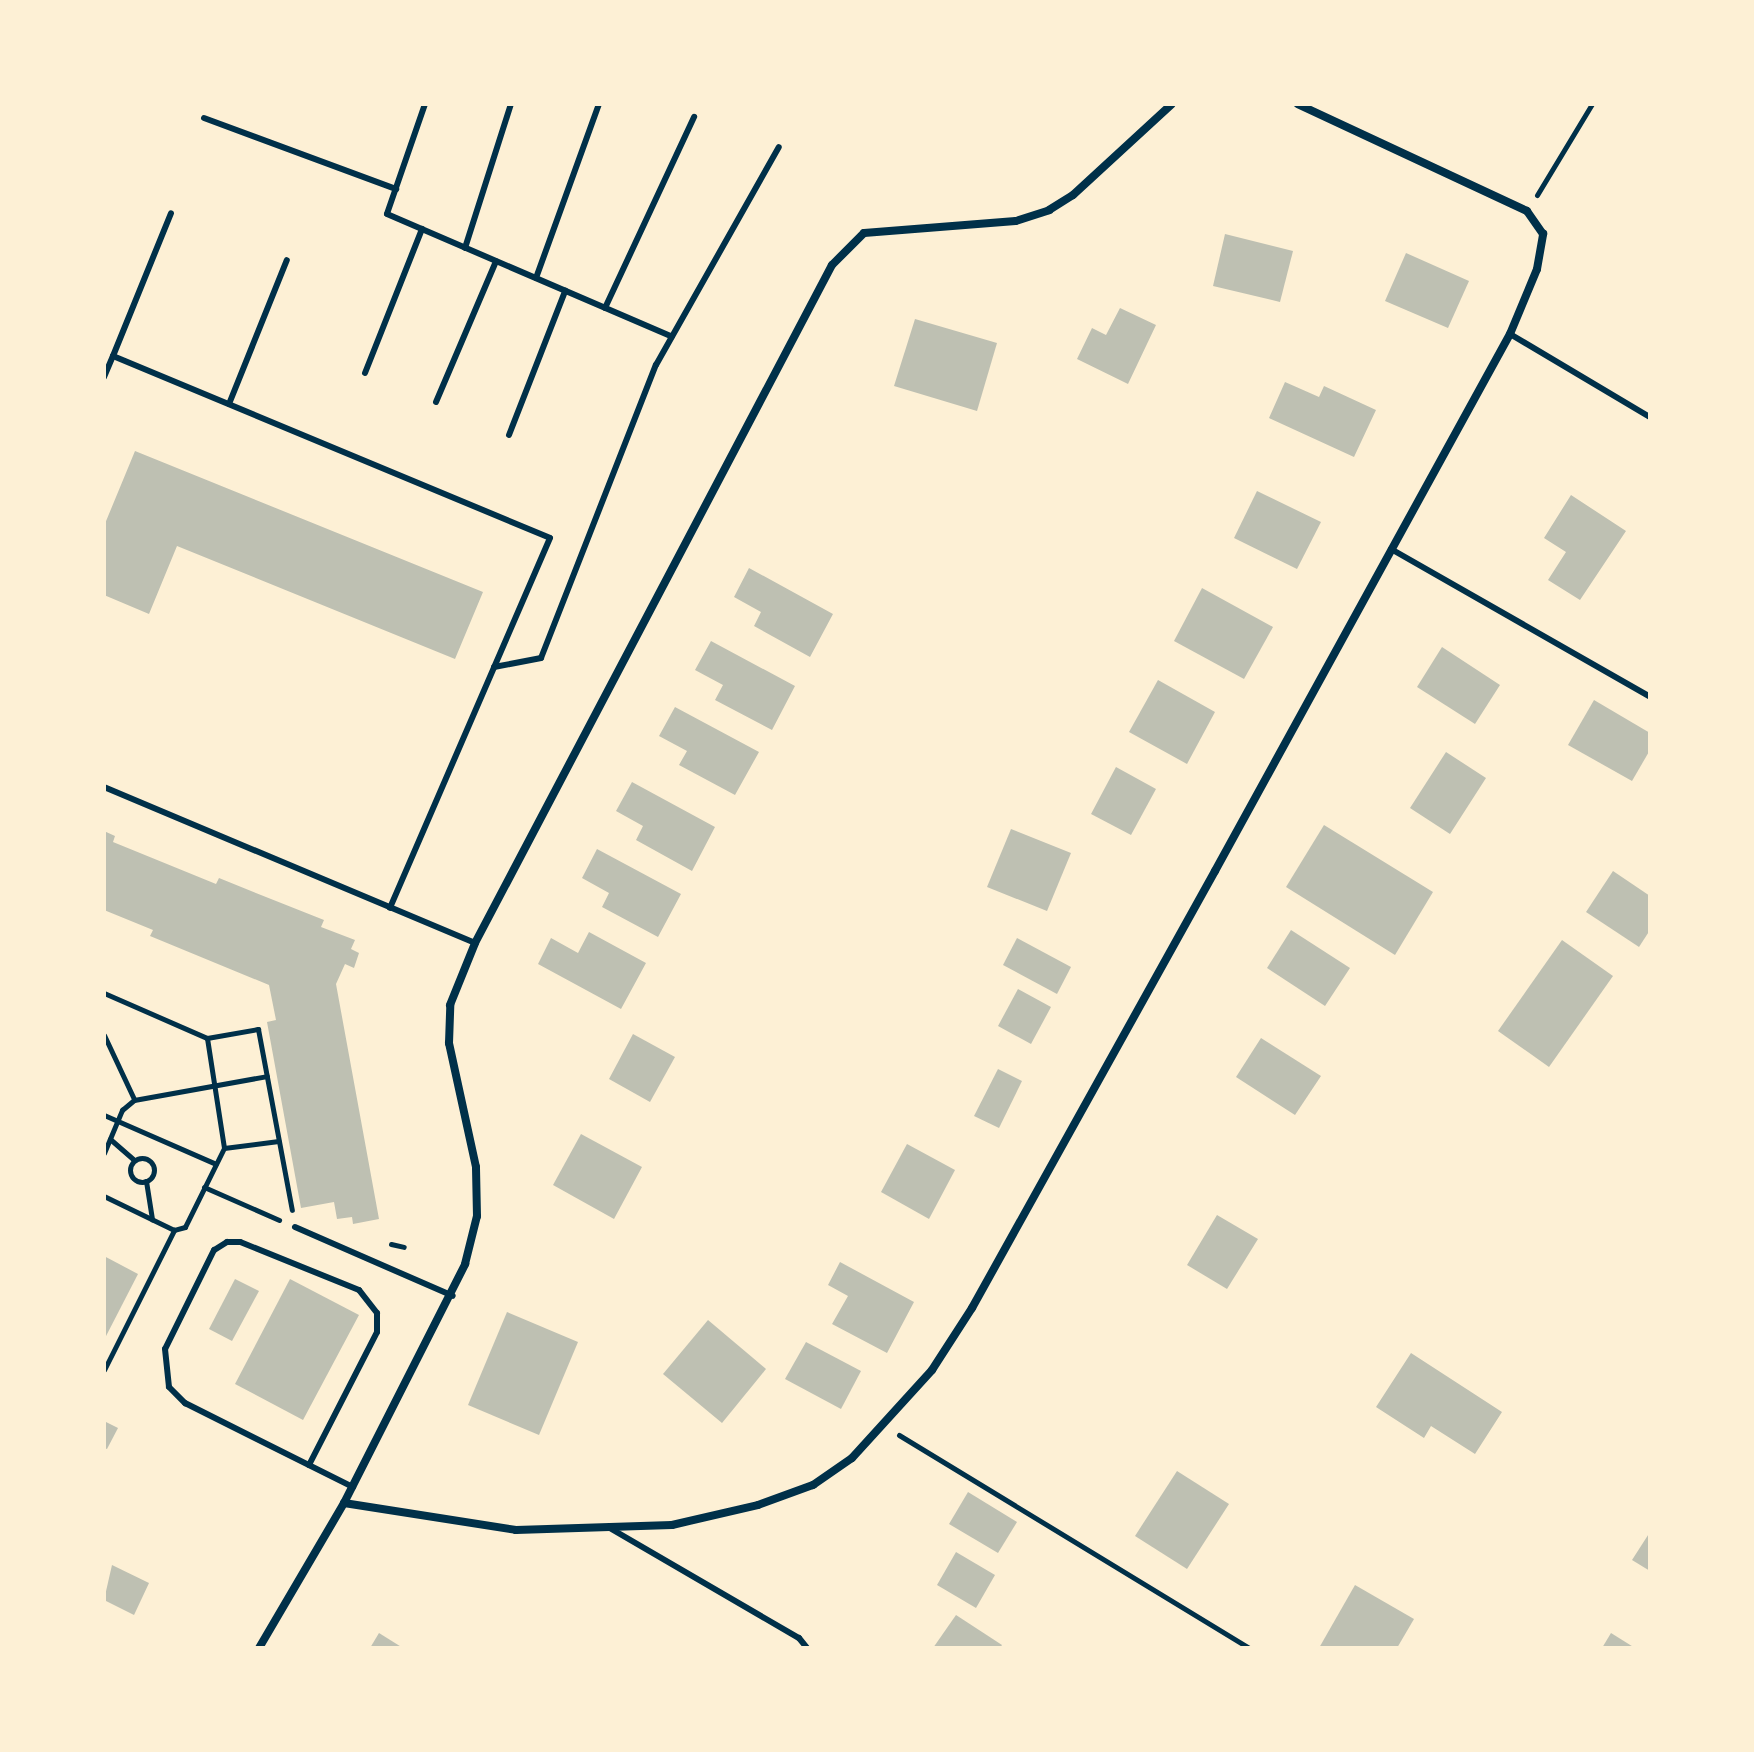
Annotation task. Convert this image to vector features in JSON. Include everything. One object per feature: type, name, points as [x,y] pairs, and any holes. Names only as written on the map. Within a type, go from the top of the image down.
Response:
[{"type":"street","points":[[259,1648],[353,1487],[453,1296],[477,1216],[476,1167],[449,1043],[450,1005],[475,943],[847,246],[864,233],[888,227],[1016,221],[1049,210],[1073,195],[1172,104]]},
{"type":"street","points":[[344,1503],[516,1530],[672,1525],[758,1505],[813,1485],[852,1458],[885,1426],[972,1308],[1510,334],[1537,269],[1543,234],[1527,211],[1298,104]]},
{"type":"lane","points":[[425,104],[387,214],[672,337]]},
{"type":"lane","points":[[465,248],[511,104]]},
{"type":"lane","points":[[536,278],[599,104]]},
{"type":"lane","points":[[605,308],[694,117]]},
{"type":"lane","points":[[204,118],[396,189]]},
{"type":"lane","points":[[494,667],[541,658],[656,365],[779,147]]},
{"type":"lane","points":[[104,377],[171,213]]},
{"type":"lane","points":[[365,373],[422,229]]},
{"type":"lane","points":[[229,404],[287,260]]},
{"type":"lane","points":[[436,402],[496,261]]},
{"type":"lane","points":[[509,435],[565,291]]},
{"type":"lane","points":[[1510,334],[1650,417]]},
{"type":"lane","points":[[113,356],[550,538],[390,908]]},
{"type":"lane","points":[[1391,549],[1650,697]]},
{"type":"lane","points":[[104,787],[475,943]]},
{"type":"lane","points":[[295,1227],[453,1296]]},
{"type":"lane","points":[[309,1465],[377,1332],[377,1313],[359,1290],[240,1242],[227,1242],[214,1250],[165,1349],[169,1387],[185,1403],[309,1465],[353,1487]]},
{"type":"lane","points":[[608,1527],[799,1638],[807,1648]]},
{"type":"path","points":[[1527,211],[1592,104]]},
{"type":"path","points":[[104,993],[207,1038],[258,1029],[295,1227]]},
{"type":"path","points":[[104,1035],[134,1100]]},
{"type":"path","points":[[104,1196],[174,1230],[185,1227],[224,1148],[207,1038]]},
{"type":"path","points":[[104,1153],[118,1121],[134,1100],[267,1076]]},
{"type":"path","points":[[104,1115],[216,1164]]},
{"type":"path","points":[[110,1139],[134,1160],[147,1158],[153,1163],[146,1181],[152,1220]]},
{"type":"path","points":[[224,1148],[279,1141]]},
{"type":"path","points":[[134,1160],[129,1172],[134,1180],[146,1181]]},
{"type":"path","points":[[204,1187],[295,1227]]},
{"type":"path","points":[[104,1370],[174,1230]]},
{"type":"path","points":[[386,1243],[404,1247]]},
{"type":"path","points":[[885,1426],[1250,1648]]},
{"type":"building","points":[[1225,234],[1293,251],[1280,302],[1213,286]]},
{"type":"building","points":[[1406,253],[1469,281],[1448,328],[1385,301]]},
{"type":"building","points":[[1120,308],[1156,325],[1128,384],[1077,359],[1092,328],[1106,335]]},
{"type":"building","points":[[915,319],[997,343],[977,411],[894,386]]},
{"type":"building","points":[[1285,382],[1319,397],[1324,386],[1376,410],[1354,457],[1269,418]]},
{"type":"building","points":[[135,451],[483,592],[455,659],[177,546],[149,614],[104,595],[104,526]]},
{"type":"building","points":[[1257,491],[1321,522],[1297,569],[1234,538]]},
{"type":"building","points":[[1571,495],[1626,531],[1580,600],[1548,580],[1566,552],[1544,538]]},
{"type":"building","points":[[749,568],[833,614],[810,657],[754,626],[761,612],[734,597]]},
{"type":"building","points":[[1202,588],[1273,627],[1244,679],[1174,641]]},
{"type":"building","points":[[711,641],[795,686],[772,730],[715,700],[723,685],[695,670]]},
{"type":"building","points":[[1442,647],[1500,685],[1475,724],[1417,687]]},
{"type":"building","points":[[1158,680],[1215,712],[1187,764],[1129,732]]},
{"type":"building","points":[[1594,700],[1650,733],[1650,750],[1632,781],[1568,745]]},
{"type":"building","points":[[675,707],[759,752],[735,795],[679,765],[687,751],[659,736]]},
{"type":"building","points":[[1446,752],[1486,778],[1450,834],[1410,808]]},
{"type":"building","points":[[1116,767],[1156,789],[1131,835],[1091,814]]},
{"type":"building","points":[[632,782],[715,827],[692,871],[636,840],[643,826],[616,811]]},
{"type":"building","points":[[1324,825],[1433,892],[1395,955],[1286,887]]},
{"type":"building","points":[[1011,829],[1071,853],[1047,911],[987,887]]},
{"type":"building","points":[[104,831],[115,836],[113,842],[216,884],[219,878],[324,920],[321,927],[355,940],[351,949],[359,953],[354,968],[345,964],[336,984],[379,1219],[353,1224],[352,1217],[337,1219],[334,1202],[301,1208],[267,1022],[276,1020],[269,985],[150,936],[153,930],[104,910]]},
{"type":"building","points":[[597,849],[681,894],[658,937],[602,907],[609,893],[582,878]]},
{"type":"building","points":[[1613,871],[1650,896],[1650,930],[1639,947],[1586,912]]},
{"type":"building","points":[[1291,930],[1350,968],[1325,1006],[1267,968]]},
{"type":"building","points":[[589,932],[646,963],[621,1009],[538,964],[551,938],[578,953]]},
{"type":"building","points":[[1017,938],[1071,967],[1057,994],[1003,965]]},
{"type":"building","points":[[1562,940],[1613,976],[1549,1067],[1498,1031]]},
{"type":"building","points":[[1018,989],[1051,1007],[1031,1044],[998,1026]]},
{"type":"building","points":[[633,1034],[675,1057],[650,1102],[609,1079]]},
{"type":"building","points":[[1261,1038],[1321,1076],[1295,1115],[1236,1077]]},
{"type":"building","points":[[998,1069],[1022,1081],[999,1128],[974,1116]]},
{"type":"building","points":[[581,1134],[642,1167],[614,1219],[553,1185]]},
{"type":"building","points":[[907,1144],[955,1170],[929,1219],[881,1192]]},
{"type":"building","points":[[1217,1215],[1258,1239],[1227,1289],[1187,1265]]},
{"type":"building","points":[[104,1256],[138,1274],[104,1340]]},
{"type":"building","points":[[840,1262],[914,1302],[887,1353],[832,1324],[848,1296],[828,1285]]},
{"type":"building","points":[[235,1279],[259,1291],[232,1341],[209,1329]]},
{"type":"building","points":[[290,1279],[359,1315],[303,1420],[235,1384]]},
{"type":"building","points":[[507,1312],[578,1342],[539,1435],[468,1405]]},
{"type":"building","points":[[708,1320],[766,1369],[722,1423],[663,1374]]},
{"type":"building","points":[[806,1342],[861,1371],[841,1409],[785,1379]]},
{"type":"building","points":[[1411,1353],[1502,1412],[1475,1454],[1431,1426],[1424,1438],[1376,1407]]},
{"type":"building","points":[[104,1421],[118,1428],[107,1449],[104,1448]]},
{"type":"building","points":[[1177,1471],[1229,1504],[1187,1569],[1135,1536]]},
{"type":"building","points":[[968,1492],[1017,1522],[998,1553],[949,1524]]},
{"type":"building","points":[[1650,1532],[1650,1571],[1632,1560]]},
{"type":"building","points":[[956,1552],[995,1575],[976,1608],[937,1585]]},
{"type":"building","points":[[112,1565],[149,1583],[134,1615],[104,1600]]},
{"type":"building","points":[[1355,1585],[1414,1619],[1397,1648],[1319,1648]]},
{"type":"building","points":[[956,1615],[1002,1645],[1000,1648],[933,1648]]},
{"type":"building","points":[[379,1633],[403,1648],[370,1648]]},
{"type":"building","points":[[1611,1633],[1635,1648],[1602,1648]]}]
